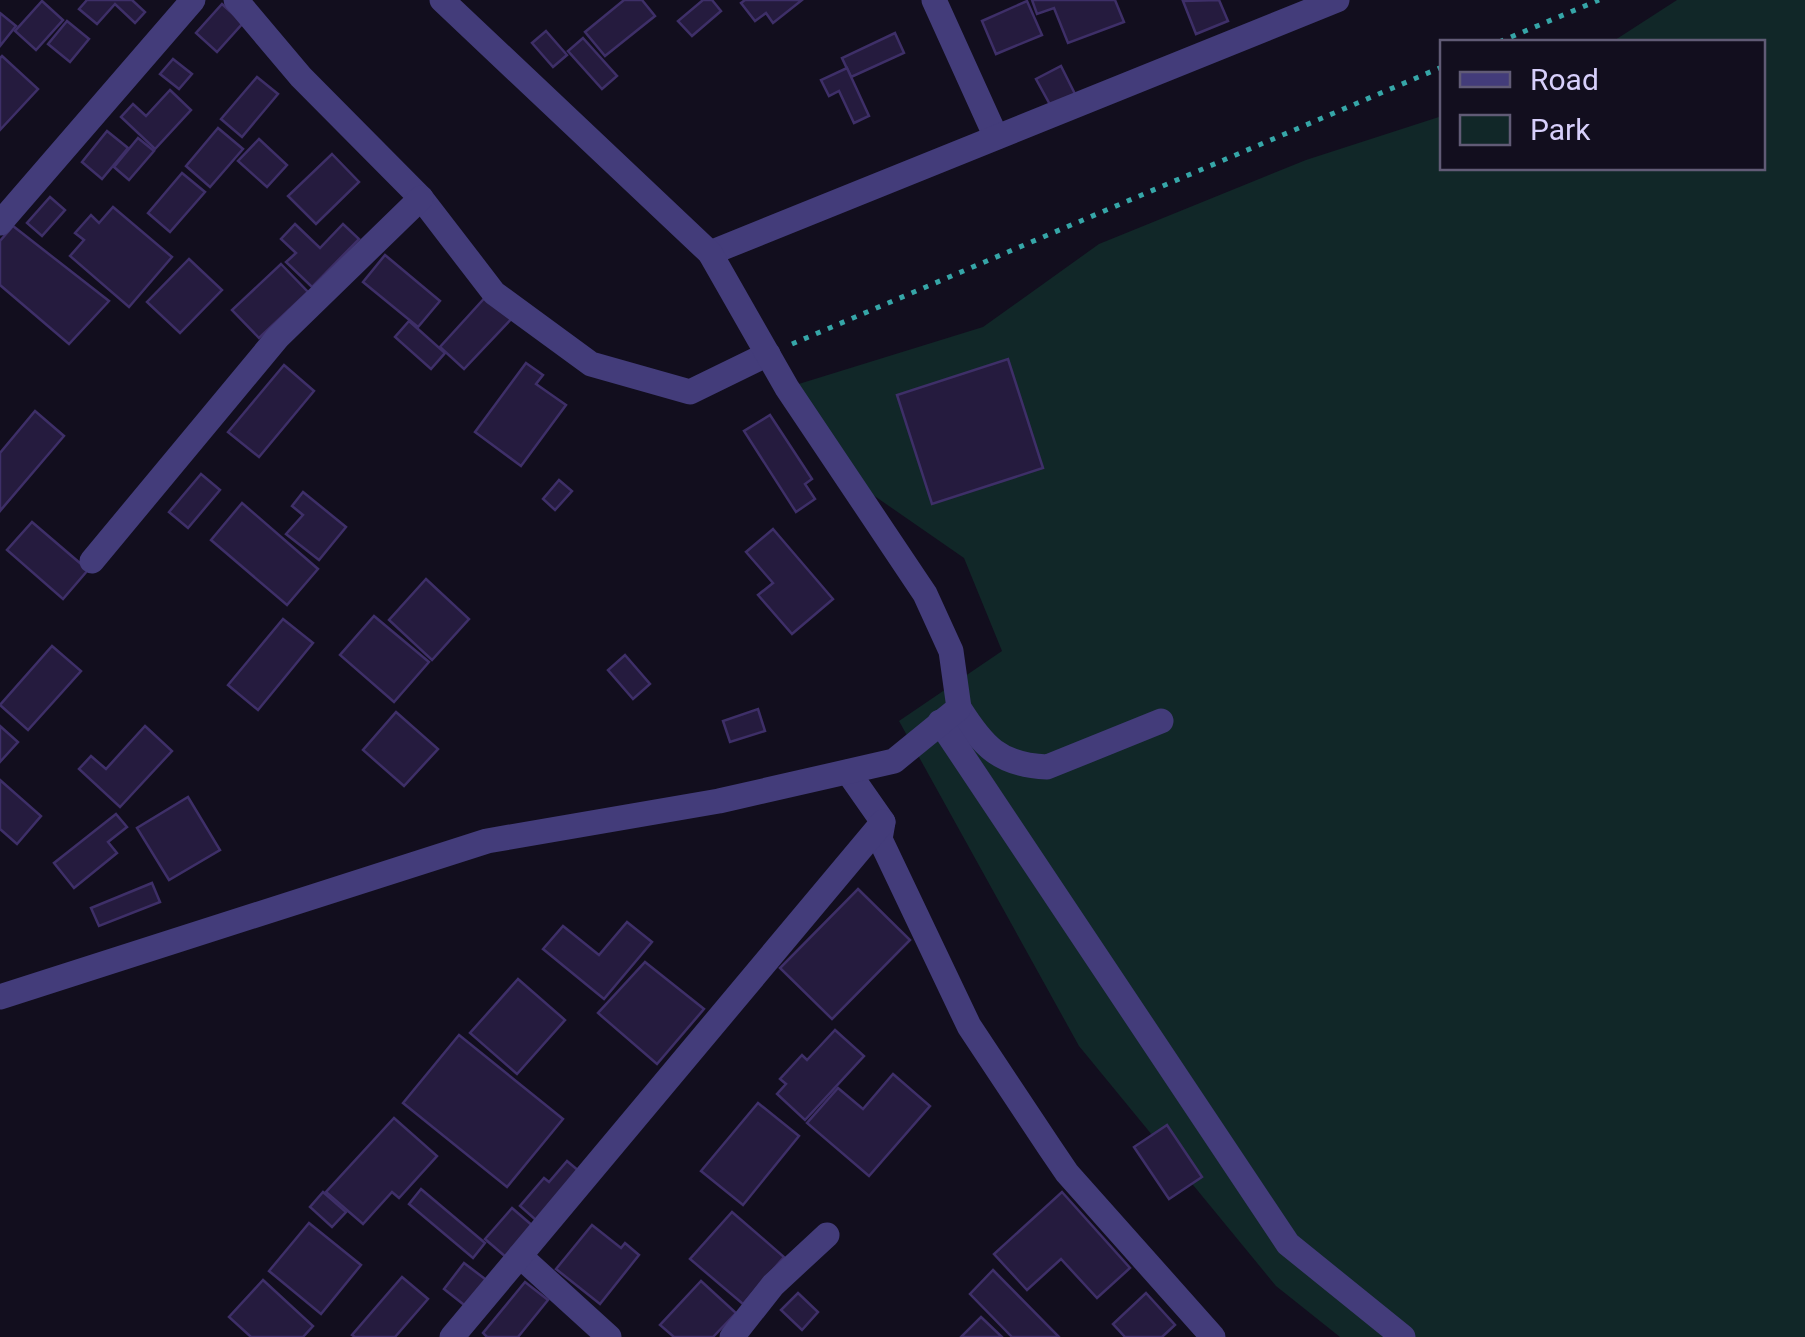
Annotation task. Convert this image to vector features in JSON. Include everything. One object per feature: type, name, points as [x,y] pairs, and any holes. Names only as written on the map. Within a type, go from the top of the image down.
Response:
[{"type":"street","points":[[0,223],[193,0]]},
{"type":"street","points":[[236,0],[301,77],[420,198],[494,294],[591,364],[690,392],[768,354]]},
{"type":"street","points":[[442,0],[710,253],[768,354],[926,594],[951,651],[949,715],[1288,1244],[1403,1337]]},
{"type":"street","points":[[934,0],[996,137]]},
{"type":"street","points":[[710,253],[1336,0]]},
{"type":"street","points":[[92,561],[278,337],[420,198]]},
{"type":"street","points":[[949,715],[1000,755],[1029,766],[1047,766],[1161,721]]},
{"type":"street","points":[[0,997],[486,842],[719,801],[894,761],[949,715]]},
{"type":"street","points":[[848,772],[882,822],[880,838],[969,1026],[1066,1173],[1209,1336]]},
{"type":"street","points":[[452,1337],[882,822]]},
{"type":"street","points":[[732,1337],[774,1286],[826,1235]]},
{"type":"street","points":[[520,1256],[610,1337]]},
{"type":"path","points":[[1504,40],[1599,0]]},
{"type":"path","points":[[768,354],[1440,68]]},
{"type":"green space","points":[[1677,0],[1805,0],[1805,1337],[1340,1337],[1276,1286],[1079,1046],[899,721],[1002,651],[964,558],[850,479],[789,387],[983,327],[1099,244],[1306,160],[1440,117],[1440,170],[1765,170],[1765,40],[1615,40]]},
{"type":"building","points":[[87,0],[132,0],[145,12],[135,23],[115,4],[97,24],[79,9]]},
{"type":"building","points":[[624,0],[642,0],[655,16],[605,56],[585,32]]},
{"type":"building","points":[[703,0],[712,0],[721,11],[692,36],[678,21]]},
{"type":"building","points":[[802,0],[773,23],[766,13],[755,21],[741,3]]},
{"type":"building","points":[[1032,0],[1115,0],[1124,22],[1068,43],[1054,8],[1037,14]]},
{"type":"building","points":[[1219,0],[1228,21],[1196,34],[1183,1]]},
{"type":"building","points":[[42,1],[63,20],[36,50],[15,31]]},
{"type":"building","points":[[1027,1],[1042,35],[996,54],[982,21]]},
{"type":"building","points":[[222,4],[243,23],[217,52],[196,33]]},
{"type":"building","points":[[0,13],[16,26],[0,46]]},
{"type":"building","points":[[67,21],[89,39],[70,62],[48,44]]},
{"type":"building","points":[[546,31],[567,55],[553,67],[532,43]]},
{"type":"building","points":[[895,33],[904,53],[851,77],[842,58]]},
{"type":"building","points":[[583,38],[617,76],[602,89],[568,51]]},
{"type":"building","points":[[0,58],[38,89],[0,130]]},
{"type":"building","points":[[173,59],[192,74],[179,89],[160,74]]},
{"type":"building","points":[[1061,66],[1077,98],[1053,110],[1036,79]]},
{"type":"building","points":[[847,68],[869,116],[854,123],[839,91],[829,96],[821,80]]},
{"type":"building","points":[[257,77],[278,94],[242,137],[221,119]]},
{"type":"building","points":[[170,90],[191,110],[155,149],[121,117],[133,104],[146,116]]},
{"type":"building","points":[[218,128],[243,149],[210,187],[186,166]]},
{"type":"building","points":[[107,131],[128,148],[102,179],[82,162]]},
{"type":"building","points":[[138,138],[154,151],[129,180],[114,167]]},
{"type":"building","points":[[259,139],[287,165],[267,187],[238,161]]},
{"type":"building","points":[[332,154],[359,182],[316,224],[288,196]]},
{"type":"building","points":[[182,173],[205,192],[170,232],[148,213]]},
{"type":"building","points":[[50,197],[65,210],[42,236],[27,223]]},
{"type":"building","points":[[113,207],[172,257],[129,307],[70,256],[84,240],[75,233],[91,215],[99,223]]},
{"type":"building","points":[[295,224],[320,248],[343,224],[359,239],[312,287],[286,262],[296,253],[281,239]]},
{"type":"building","points":[[13,226],[109,301],[69,344],[0,285],[0,241]]},
{"type":"building","points":[[385,255],[440,301],[418,327],[363,282]]},
{"type":"building","points":[[189,259],[222,290],[180,333],[147,302]]},
{"type":"building","points":[[281,264],[308,292],[259,338],[232,310]]},
{"type":"building","points":[[491,291],[516,314],[464,369],[440,347]]},
{"type":"building","points":[[409,321],[445,353],[431,369],[395,337]]},
{"type":"building","points":[[1008,359],[1043,468],[932,504],[897,395]]},
{"type":"building","points":[[526,363],[543,375],[536,384],[566,405],[521,466],[475,432]]},
{"type":"building","points":[[284,365],[314,391],[259,457],[228,432]]},
{"type":"building","points":[[35,411],[64,436],[0,511],[0,453]]},
{"type":"building","points":[[770,415],[812,479],[805,484],[815,499],[796,512],[744,431]]},
{"type":"building","points":[[201,474],[220,490],[188,528],[169,512]]},
{"type":"building","points":[[559,480],[572,491],[555,510],[543,499]]},
{"type":"building","points":[[303,492],[346,527],[319,560],[286,534],[303,515],[292,506]]},
{"type":"building","points":[[242,503],[318,569],[287,605],[211,540]]},
{"type":"building","points":[[32,522],[88,570],[63,599],[7,550]]},
{"type":"building","points":[[773,529],[833,599],[792,634],[758,595],[773,583],[746,552]]},
{"type":"building","points":[[426,579],[469,619],[432,660],[389,620]]},
{"type":"building","points":[[374,616],[429,662],[394,702],[340,655]]},
{"type":"building","points":[[283,619],[313,643],[258,710],[228,685]]},
{"type":"building","points":[[52,646],[81,671],[28,730],[0,705]]},
{"type":"building","points":[[625,655],[650,684],[633,699],[608,670]]},
{"type":"building","points":[[758,709],[765,731],[730,742],[723,721]]},
{"type":"building","points":[[396,712],[438,749],[404,786],[363,750]]},
{"type":"building","points":[[0,726],[18,742],[0,762]]},
{"type":"building","points":[[145,726],[172,751],[120,807],[79,769],[91,756],[106,769]]},
{"type":"building","points":[[0,780],[41,816],[17,844],[0,829]]},
{"type":"building","points":[[188,797],[220,850],[169,880],[137,828]]},
{"type":"building","points":[[116,814],[127,827],[108,842],[117,853],[74,888],[54,863]]},
{"type":"building","points":[[152,883],[160,902],[99,926],[91,908]]},
{"type":"building","points":[[858,889],[910,940],[832,1019],[780,968]]},
{"type":"building","points":[[627,922],[652,942],[604,999],[543,949],[563,926],[599,955]]},
{"type":"building","points":[[645,962],[704,1009],[657,1064],[598,1013]]},
{"type":"building","points":[[518,979],[565,1020],[517,1074],[470,1033]]},
{"type":"building","points":[[835,1030],[864,1056],[805,1120],[777,1094],[786,1084],[780,1079],[802,1055],[807,1060]]},
{"type":"building","points":[[459,1035],[563,1119],[507,1187],[403,1103]]},
{"type":"building","points":[[893,1074],[930,1106],[869,1176],[807,1123],[838,1088],[863,1109]]},
{"type":"building","points":[[758,1103],[799,1136],[743,1205],[701,1171]]},
{"type":"building","points":[[394,1118],[437,1156],[399,1198],[392,1192],[363,1224],[326,1192]]},
{"type":"building","points":[[1167,1125],[1202,1177],[1169,1199],[1134,1147]]},
{"type":"building","points":[[567,1161],[580,1172],[537,1221],[520,1206],[544,1178],[549,1182]]},
{"type":"building","points":[[421,1189],[485,1243],[473,1258],[409,1204]]},
{"type":"building","points":[[323,1192],[346,1212],[332,1227],[310,1207]]},
{"type":"building","points":[[1062,1192],[1130,1268],[1097,1298],[1061,1259],[1027,1290],[994,1254]]},
{"type":"building","points":[[512,1208],[534,1227],[507,1258],[485,1239]]},
{"type":"building","points":[[732,1212],[784,1257],[743,1304],[690,1259]]},
{"type":"building","points":[[309,1223],[361,1265],[321,1314],[269,1271]]},
{"type":"building","points":[[592,1225],[621,1248],[625,1243],[639,1255],[600,1304],[556,1269]]},
{"type":"building","points":[[464,1263],[489,1282],[468,1308],[444,1289]]},
{"type":"building","points":[[993,1270],[1059,1337],[1012,1337],[970,1294]]},
{"type":"building","points":[[402,1277],[428,1299],[395,1337],[352,1335]]},
{"type":"building","points":[[263,1280],[313,1326],[303,1337],[251,1337],[229,1317]]},
{"type":"building","points":[[701,1281],[736,1313],[713,1337],[674,1337],[660,1325]]},
{"type":"building","points":[[525,1282],[548,1300],[518,1337],[487,1337],[483,1333]]},
{"type":"building","points":[[798,1293],[818,1312],[802,1330],[781,1310]]},
{"type":"building","points":[[1146,1293],[1175,1325],[1162,1337],[1125,1337],[1113,1324]]},
{"type":"building","points":[[981,1317],[1002,1337],[961,1337]]}]
